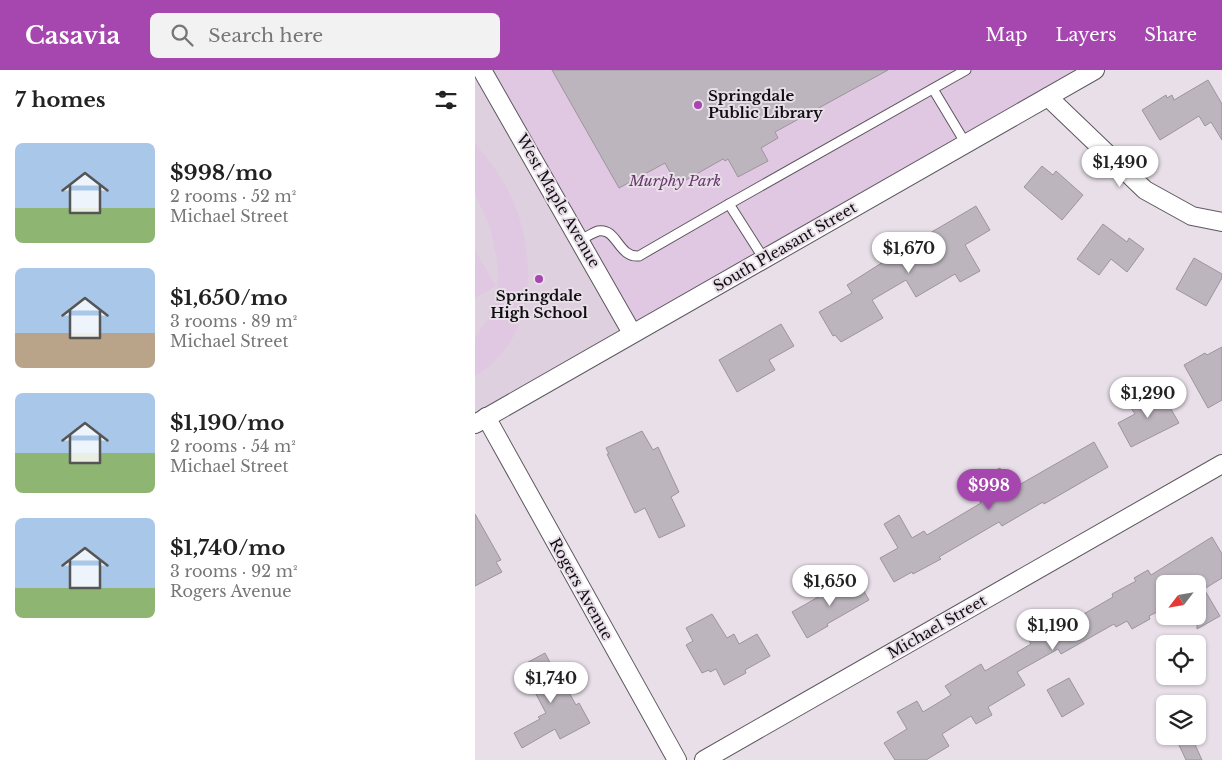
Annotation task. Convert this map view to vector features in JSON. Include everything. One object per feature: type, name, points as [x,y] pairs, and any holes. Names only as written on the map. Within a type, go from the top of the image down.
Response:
[{"type":"street","name":"West Maple Avenue","points":[[482,70],[632,333]]},
{"type":"street","name":"South Pleasant Street","points":[[480,420],[1095,70]]},
{"type":"street","points":[[1048,97],[1145,190],[1192,216],[1222,222]]},
{"type":"street","name":"Rogers Avenue","points":[[480,420],[677,760]]},
{"type":"street","name":"Michael Street","points":[[704,760],[1222,464]]},
{"type":"lane","points":[[580,240],[597,232],[606,232],[613,237],[625,252],[634,257],[639,256],[966,70]]},
{"type":"lane","points":[[933,89],[966,144]]},
{"type":"lane","points":[[729,204],[764,258]]},
{"type":"shaded area","name":"Springdale High School","points":[[475,70],[632,333],[475,424]]},
{"type":"green space","name":"Murphy Park","points":[[482,70],[1095,70],[632,333]]},
{"type":"green space","points":[[475,143],[508,190],[518,214],[525,239],[528,265],[527,291],[522,316],[512,339],[496,360],[475,376],[475,337],[490,316],[495,302],[498,276],[497,260],[490,227],[475,194]]},
{"type":"green space","points":[[475,250],[496,286],[475,298]]},
{"type":"building","name":"Springdale Public Library","points":[[552,70],[888,70],[775,132],[778,138],[761,148],[768,161],[738,177],[728,159],[725,161],[723,159],[677,185],[665,163],[619,188]]},
{"type":"building","points":[[1208,80],[1222,104],[1222,140],[1211,122],[1205,126],[1199,116],[1160,140],[1142,110],[1166,95],[1167,98],[1172,95],[1174,100]]},
{"type":"building","points":[[1042,166],[1053,175],[1056,171],[1083,195],[1062,220],[1024,187]]},
{"type":"building","points":[[976,206],[990,230],[965,245],[980,271],[960,282],[955,274],[916,297],[906,280],[872,300],[883,318],[841,342],[835,335],[833,336],[819,312],[852,293],[847,285],[891,257],[893,260],[933,237],[930,233]]},
{"type":"building","points":[[1103,224],[1127,242],[1129,238],[1144,249],[1127,272],[1111,259],[1099,275],[1077,259]]},
{"type":"building","points":[[1194,258],[1222,274],[1222,278],[1206,306],[1176,289]]},
{"type":"building","points":[[781,324],[794,346],[769,360],[775,370],[737,392],[719,360]]},
{"type":"building","points":[[1222,347],[1222,400],[1208,408],[1184,365],[1205,353],[1207,355]]},
{"type":"building","points":[[1160,390],[1179,423],[1131,447],[1118,423],[1135,414],[1129,405]]},
{"type":"building","points":[[642,431],[653,450],[658,447],[679,492],[671,497],[685,526],[659,538],[645,508],[635,513],[607,454],[609,454],[606,448]]},
{"type":"building","points":[[1094,442],[1108,467],[1002,526],[999,522],[939,557],[941,559],[894,582],[880,558],[898,548],[884,524],[899,515],[912,538],[924,531],[927,535],[981,503],[974,491],[989,482],[986,475],[1000,468],[1012,489]]},
{"type":"building","points":[[475,514],[501,560],[496,562],[502,572],[475,586]]},
{"type":"building","points":[[1212,537],[1222,554],[1222,578],[1206,588],[1206,575],[1156,575],[1156,612],[1149,616],[1150,619],[1132,629],[1127,621],[1116,627],[1114,624],[1061,654],[1058,649],[1017,672],[1025,685],[988,707],[992,715],[976,724],[971,716],[942,734],[949,746],[926,760],[895,760],[884,743],[907,729],[897,712],[917,701],[923,712],[951,695],[945,686],[981,664],[985,671],[1031,644],[1028,639],[1080,612],[1082,615],[1113,597],[1112,594],[1136,581],[1134,578],[1148,570],[1151,575]]},
{"type":"building","points":[[855,576],[869,600],[807,638],[792,612]]},
{"type":"building","points":[[1206,592],[1220,616],[1206,624]]},
{"type":"building","points":[[712,614],[727,638],[734,634],[739,644],[757,634],[770,656],[745,670],[746,673],[724,685],[716,669],[702,673],[686,645],[693,641],[686,628]]},
{"type":"building","points":[[545,653],[557,676],[559,675],[576,705],[579,703],[590,723],[560,739],[555,729],[522,748],[514,733],[540,719],[538,717],[546,713],[521,666]]},
{"type":"building","points":[[1069,678],[1084,704],[1062,717],[1047,690]]},
{"type":"building","points":[[1179,745],[1195,745],[1202,760],[1186,760]]},
{"type":"place","name":"Springdale Public Library","points":[[698,105]]},
{"type":"place","name":"Springdale High School","points":[[539,279]]}]
